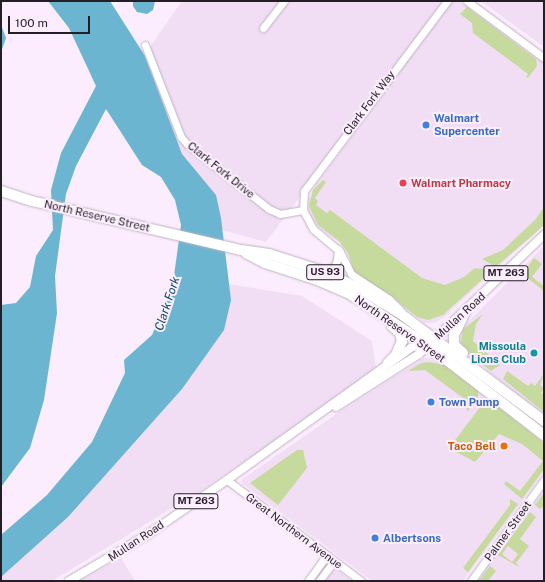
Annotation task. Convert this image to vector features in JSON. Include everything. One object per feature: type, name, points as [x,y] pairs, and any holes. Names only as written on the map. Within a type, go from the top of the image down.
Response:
[{"type":"highway","name":"North Reserve Street","points":[[3,192],[32,201],[241,250],[269,254],[322,271],[369,293],[401,314],[544,420]]},
{"type":"highway","name":"North Reserve Street","points":[[241,250],[266,264],[317,280],[350,294],[426,345],[544,435]]},
{"type":"highway","points":[[350,294],[400,333],[401,346],[388,363]]},
{"type":"highway","points":[[466,310],[455,330],[454,345],[544,420]]},
{"type":"main road","name":"Mullan Road","points":[[319,415],[366,389],[418,354],[544,235]]},
{"type":"main road","name":"Mullan Road","points":[[69,581],[147,535],[319,415],[388,363],[412,347],[426,345]]},
{"type":"street","points":[[263,28],[284,1]]},
{"type":"street","name":"Clark Fork Way","points":[[302,210],[304,191],[447,1]]},
{"type":"street","points":[[467,1],[544,58]]},
{"type":"street","name":"Clark Fork Drive","points":[[145,45],[181,137],[187,144],[269,209],[280,214],[302,210]]},
{"type":"street","points":[[302,210],[313,229],[338,248],[350,274],[389,299],[401,314]]},
{"type":"street","name":"US 93","points":[[322,271],[334,267],[338,260],[338,248]]},
{"type":"street","name":"Great Northern Avenue","points":[[227,480],[361,581]]},
{"type":"street","name":"Palmer Street","points":[[471,581],[544,480]]},
{"type":"street","points":[[308,581],[327,555]]},
{"type":"street","points":[[319,581],[334,561]]},
{"type":"shaded area","points":[[182,1],[447,1],[266,242],[222,230],[216,195],[182,154],[156,88],[145,54]]},
{"type":"shaded area","points":[[460,1],[544,63],[544,225],[443,318],[434,323],[425,323],[355,274],[348,255],[339,242],[316,226],[309,213],[308,201],[313,189],[451,2]]},
{"type":"shaded area","points":[[481,1],[544,1],[544,47]]},
{"type":"shaded area","points":[[544,246],[544,416],[458,347],[458,337],[461,329]]},
{"type":"shaded area","points":[[228,284],[302,296],[372,341],[376,368],[316,413],[202,490],[52,581],[1,581],[1,577],[68,517],[182,389],[231,300]]},
{"type":"shaded area","points":[[424,358],[432,358],[442,363],[544,443],[544,472],[463,581],[372,581],[243,484],[241,480],[345,408]]},
{"type":"shaded area","points":[[544,490],[544,581],[477,581]]},
{"type":"shaded area","points":[[121,558],[135,581],[79,581]]},
{"type":"shaded area","points":[[334,570],[337,570],[352,581],[322,581]]},
{"type":"green space","points":[[467,7],[536,59],[537,66],[528,78],[526,77],[528,74],[473,33],[472,23],[460,14]]},
{"type":"green space","points":[[323,180],[326,182],[315,198],[318,201],[316,205],[327,213],[330,210],[422,278],[445,285],[464,277],[475,268],[483,269],[487,275],[443,315],[428,320],[417,317],[390,295],[355,274],[348,253],[340,242],[318,225],[309,206],[313,190]]},
{"type":"green space","points":[[544,207],[544,225],[493,269],[491,264],[482,259],[503,250],[535,220]]},
{"type":"green space","points":[[534,258],[542,264],[532,277],[544,286],[544,291],[522,274]]},
{"type":"green space","points":[[483,314],[476,324],[473,341],[500,365],[491,371],[464,350],[461,343],[463,329]]},
{"type":"green space","points":[[429,362],[445,365],[478,389],[478,396],[467,412],[466,400],[425,370],[408,371],[421,363]]},
{"type":"green space","points":[[507,371],[528,386],[531,383],[535,386],[544,374],[540,385],[544,388],[541,393],[544,395],[544,412],[503,379]]},
{"type":"green space","points":[[491,401],[544,443],[544,469],[522,499],[504,484],[506,481],[520,491],[543,461],[522,444],[499,434],[475,462],[449,448],[484,402]]},
{"type":"green space","points":[[297,450],[303,450],[307,468],[278,505],[250,483]]},
{"type":"green space","points":[[544,493],[544,506],[540,509],[535,505]]},
{"type":"green space","points":[[510,499],[518,504],[468,572],[463,568],[510,505]]},
{"type":"green space","points":[[530,512],[536,517],[520,539],[529,546],[516,563],[519,567],[498,555]],"holes":[[[508,546],[518,554],[512,562],[502,554]]]},
{"type":"green space","points":[[490,566],[496,571],[488,581],[479,581]]},
{"type":"water","name":"Clark Fork","points":[[48,1],[110,1],[145,56],[182,154],[216,195],[221,218],[231,300],[224,330],[182,389],[68,517],[1,577],[1,535],[47,495],[92,442],[125,373],[124,360],[152,335],[172,290],[181,225],[175,200],[161,177],[142,165],[106,109],[76,166],[66,194],[55,276],[57,313],[44,400],[30,448],[1,487],[1,305],[16,303],[30,287],[36,256],[53,230],[51,190],[61,153],[96,86],[69,28]]},
{"type":"water","points":[[133,1],[155,1],[153,10],[147,14],[137,12],[133,6]]},
{"type":"water","points":[[1,25],[6,38],[1,52]]},
{"type":"place","name":"Walmart Supercenter","points":[[426,125]]},
{"type":"place","name":"Walmart Pharmacy","points":[[403,183]]},
{"type":"place","name":"Missoula Lions Club","points":[[534,353]]},
{"type":"place","name":"Town Pump","points":[[431,402]]},
{"type":"place","name":"Taco Bell","points":[[504,446]]},
{"type":"place","name":"Albertsons","points":[[375,538]]}]
